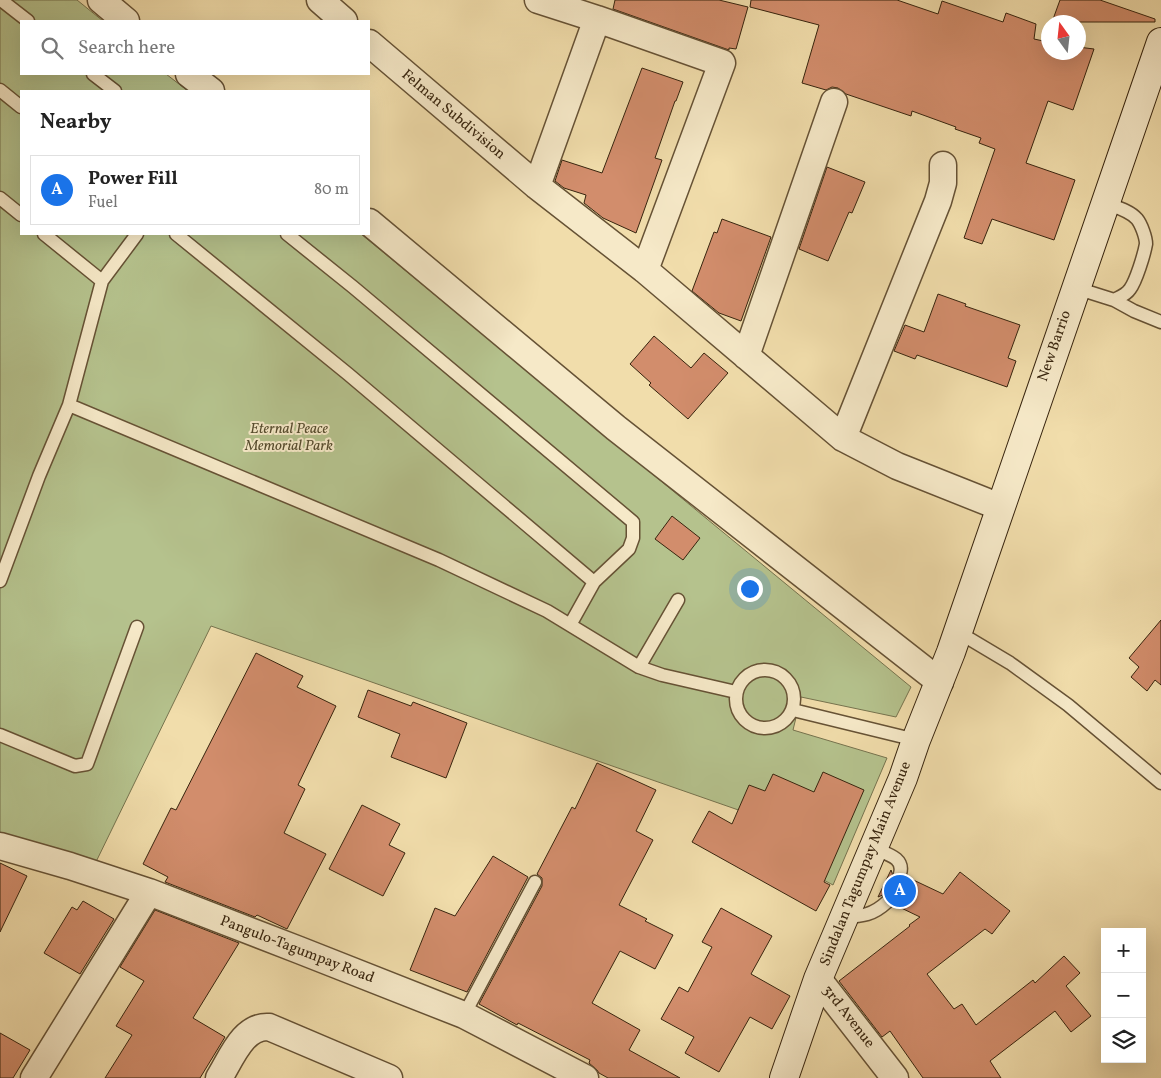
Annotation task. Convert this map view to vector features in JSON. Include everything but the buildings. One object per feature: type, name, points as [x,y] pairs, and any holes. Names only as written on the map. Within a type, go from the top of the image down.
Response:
[{"type":"main road","name":"New Barrio","points":[[955,642],[1161,42]]},
{"type":"main road","name":"Sindalan Tagumpay Main Avenue","points":[[784,1078],[818,979],[903,778],[955,642]]},
{"type":"street","points":[[101,0],[125,20]]},
{"type":"street","points":[[320,0],[343,20]]},
{"type":"street","points":[[538,0],[722,63],[644,270]]},
{"type":"street","points":[[537,186],[597,19]]},
{"type":"street","name":"Felman Subdivision","points":[[370,44],[537,186],[644,270],[843,438],[897,466],[1000,507]]},
{"type":"street","points":[[191,75],[209,90]]},
{"type":"street","points":[[746,356],[834,102]]},
{"type":"street","points":[[843,438],[935,208],[943,183],[944,165]]},
{"type":"street","points":[[370,223],[616,428],[940,682]]},
{"type":"street","name":"Pangulo-Tagumpay Road","points":[[0,846],[70,866],[149,892],[464,1016],[584,1078]]},
{"type":"street","points":[[34,1078],[149,892]]},
{"type":"street","name":"3rd Avenue","points":[[818,979],[895,1078]]},
{"type":"street","points":[[219,1078],[243,1039],[249,1032],[261,1026],[269,1027],[389,1078]]},
{"type":"lane","points":[[1,0],[27,20]]},
{"type":"lane","points":[[95,75],[114,90]]},
{"type":"lane","points":[[0,90],[20,106]]},
{"type":"lane","points":[[0,198],[20,214]]},
{"type":"lane","points":[[1105,203],[1128,212],[1137,219],[1146,243],[1134,282],[1123,296],[1114,300]]},
{"type":"lane","points":[[45,235],[102,281]]},
{"type":"lane","points":[[0,581],[39,476],[69,405],[102,281],[136,235]]},
{"type":"lane","points":[[177,235],[355,380],[594,582]]},
{"type":"lane","points":[[288,235],[633,522],[633,538],[629,549],[594,582],[570,625]]},
{"type":"lane","points":[[1076,288],[1114,300],[1161,322]]},
{"type":"lane","points":[[69,405],[439,560],[547,611],[639,667],[662,675],[736,692]]},
{"type":"lane","points":[[639,667],[678,600]]},
{"type":"lane","points":[[0,735],[75,766],[86,764],[137,627]]},
{"type":"lane","points":[[955,642],[1010,663],[1046,689],[1161,782]]},
{"type":"lane","points":[[759,670],[770,670],[780,673],[788,680],[793,689],[795,700],[793,710],[787,719],[778,726],[767,729],[756,728],[746,722],[739,713],[736,703],[736,692],[741,682],[749,674],[759,670]]},
{"type":"lane","points":[[793,710],[916,740]]},
{"type":"lane","points":[[873,848],[898,859],[901,866],[900,874]]},
{"type":"lane","points":[[464,1016],[535,882]]},
{"type":"lane","points":[[844,917],[864,916],[874,913],[887,902]]},
{"type":"green space","name":"Eternal Peace Memorial Park","points":[[0,0],[77,0],[102,20],[20,20],[20,75],[167,75],[187,90],[20,90],[20,235],[362,235],[911,687],[896,717],[801,697],[793,730],[887,758],[833,885],[759,846],[747,813],[211,626],[93,868],[0,839]]},
{"type":"place","name":"Power Fill","points":[[900,891]]}]
